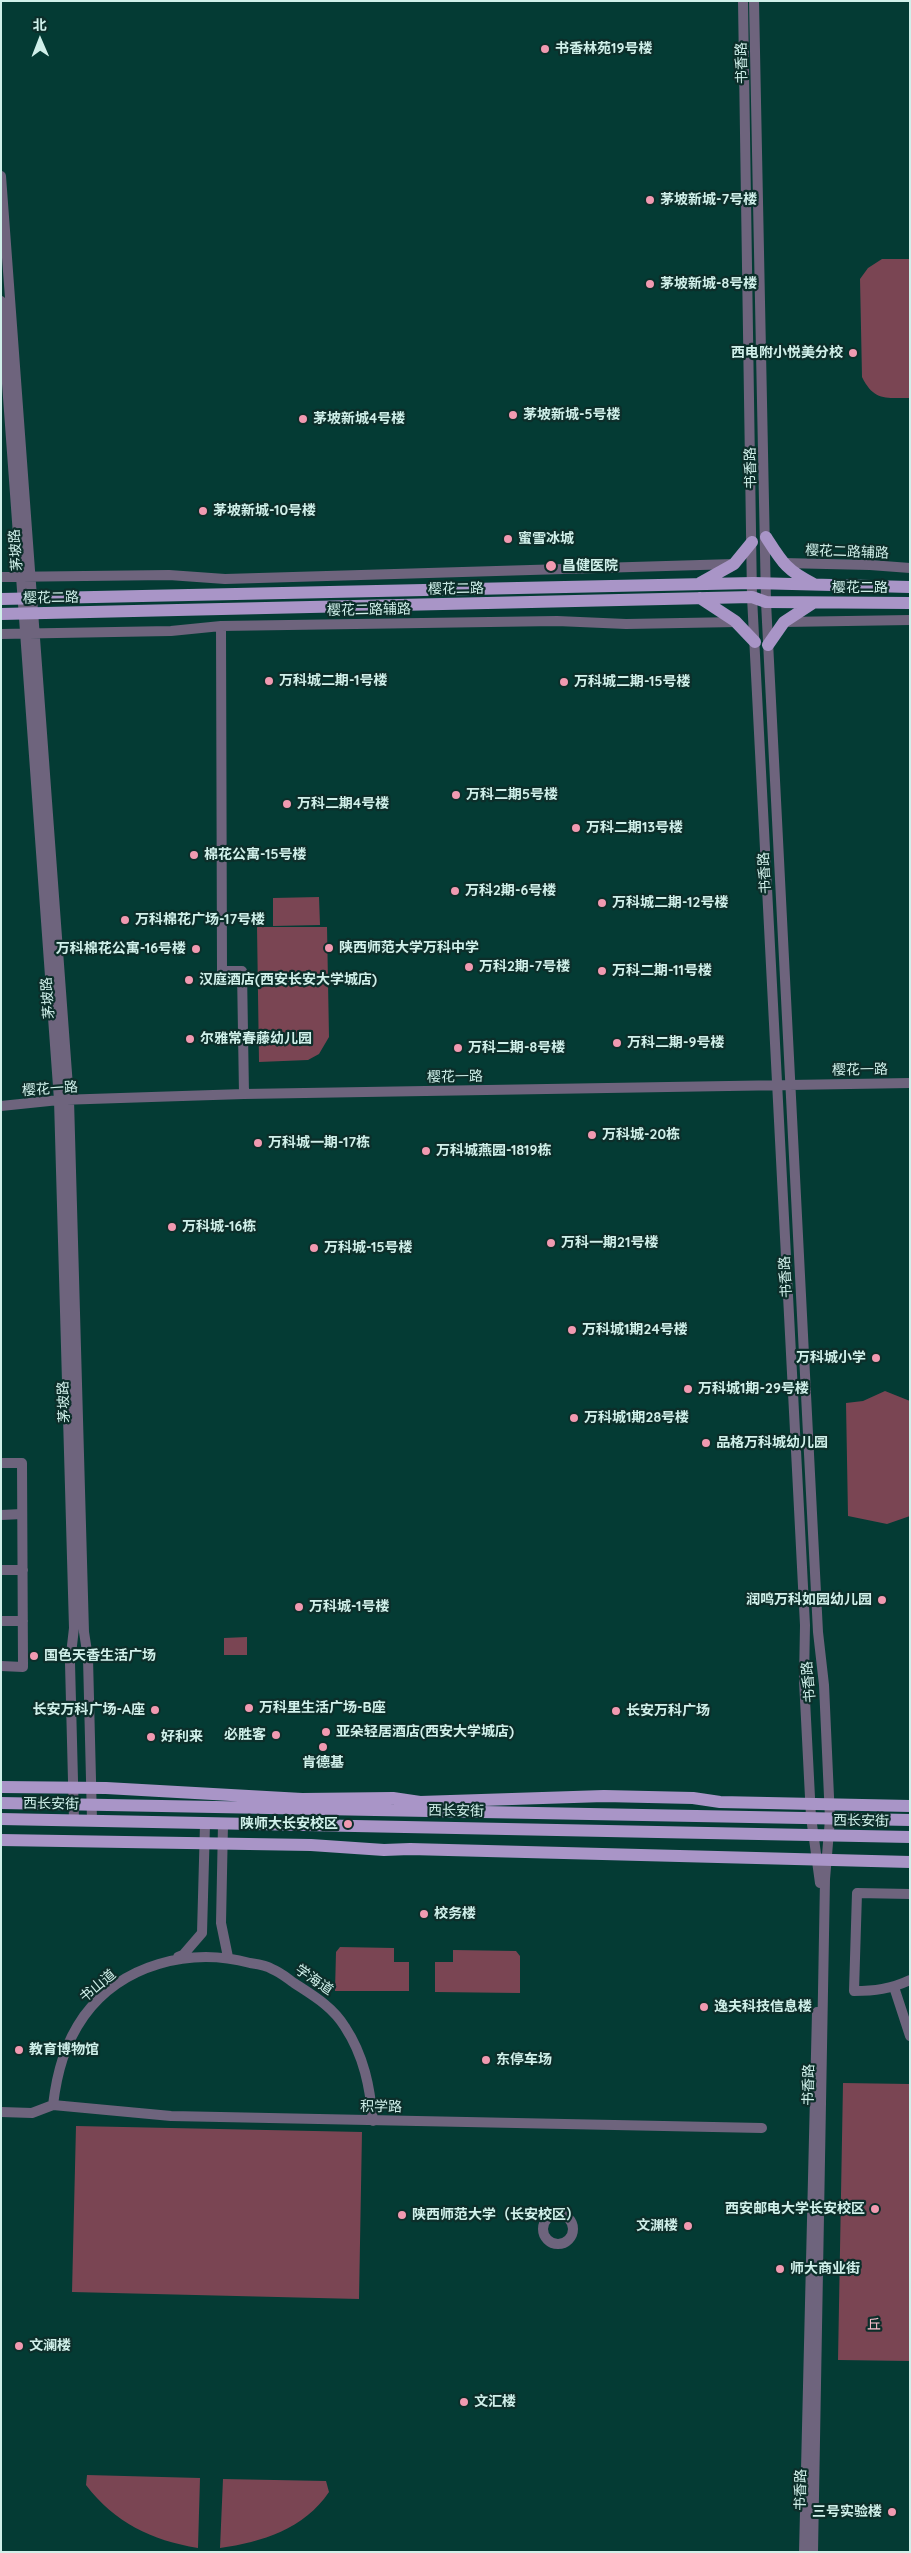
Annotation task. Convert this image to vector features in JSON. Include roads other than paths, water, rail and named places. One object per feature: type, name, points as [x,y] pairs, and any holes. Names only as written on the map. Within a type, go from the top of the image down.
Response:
[{"type":"main road","points":[[766,537],[783,563],[794,574],[818,586]]},
{"type":"main road","points":[[698,584],[734,564],[752,542]]},
{"type":"main road","name":"樱花二路","points":[[1,599],[754,583],[767,585],[910,587]]},
{"type":"main road","name":"樱花二路","points":[[1,614],[752,597],[766,602],[910,603]]},
{"type":"main road","points":[[700,598],[736,622],[755,642]]},
{"type":"main road","points":[[768,645],[784,622],[814,602]]},
{"type":"main road","points":[[1,1787],[91,1787],[302,1800],[393,1798],[420,1802],[604,1796],[811,1811],[830,1805],[910,1806]]},
{"type":"main road","name":"西长安街","points":[[1,1803],[811,1811],[830,1819],[910,1820]]},
{"type":"main road","name":"西长安街","points":[[1,1818],[205,1824],[910,1837]]},
{"type":"main road","points":[[1,1840],[311,1845],[384,1850],[419,1849],[910,1862]]},
{"type":"street","name":"书香路","points":[[743,1],[754,583],[752,597],[818,1632],[824,1685],[830,1805],[830,1819],[821,1860],[820,1882],[804,2552]]},
{"type":"street","name":"书香路","points":[[754,1],[766,602],[805,1625],[804,1680],[813,1834],[821,1860],[814,2552]]},
{"type":"street","name":"茅坡路","points":[[1,176],[28,598],[64,1100],[84,1622],[88,1658],[92,1820]]},
{"type":"street","name":"茅坡路","points":[[1,300],[27,577]]},
{"type":"street","name":"樱花二路辅路","points":[[783,563],[910,568]]},
{"type":"street","points":[[1,577],[169,575],[225,579],[584,570],[616,566],[734,564]]},
{"type":"street","points":[[784,622],[910,620]]},
{"type":"street","name":"樱花二路辅路","points":[[1,634],[171,630],[221,626],[557,621],[626,624],[736,622]]},
{"type":"street","points":[[221,626],[222,971],[242,971],[244,1094]]},
{"type":"street","name":"樱花一路","points":[[1,1106],[64,1100],[244,1094],[910,1083]]},
{"type":"street","name":"茅坡路","points":[[64,1100],[74,1628],[70,1663],[74,1820]]},
{"type":"street","points":[[1,1463],[22,1463],[23,1667],[1,1666]]},
{"type":"street","points":[[1,1515],[22,1514]]},
{"type":"street","points":[[1,1570],[23,1570]]},
{"type":"street","points":[[1,1621],[23,1621]]},
{"type":"street","points":[[72,1751],[90,1750]]},
{"type":"street","points":[[156,1963],[183,1955],[202,1933],[205,1824]]},
{"type":"street","points":[[223,1824],[220,1923],[228,1957]]},
{"type":"street","points":[[910,1894],[857,1893],[854,1991],[876,1991],[894,1987],[910,1980]]},
{"type":"street","name":"书山道","points":[[54,2105],[56,2078],[62,2057],[84,2016],[97,2001],[118,1985],[156,1963],[192,1957]]},
{"type":"street","name":"学海道","points":[[192,1957],[228,1957],[272,1968],[328,2006],[345,2026],[360,2057],[371,2094],[373,2121]]},
{"type":"street","points":[[894,1987],[910,2036]]},
{"type":"street","name":"积学路","points":[[1,2112],[32,2113],[54,2105],[171,2116],[762,2128]]},
{"type":"place","name":"书香林苑19号楼","points":[[545,49]]},
{"type":"place","name":"茅坡新城-7号楼","points":[[650,200]]},
{"type":"place","name":"茅坡新城-8号楼","points":[[650,284]]},
{"type":"place","name":"西电附小悦美分校","points":[[853,353]]},
{"type":"place","name":"茅坡新城-5号楼","points":[[513,415]]},
{"type":"place","name":"茅坡新城4号楼","points":[[303,419]]},
{"type":"place","name":"茅坡新城-10号楼","points":[[203,511]]},
{"type":"place","name":"蜜雪冰城","points":[[508,539]]},
{"type":"place","name":"昌健医院","points":[[551,566]]},
{"type":"place","name":"万科城二期-1号楼","points":[[269,681]]},
{"type":"place","name":"万科城二期-15号楼","points":[[564,682]]},
{"type":"place","name":"万科二期5号楼","points":[[456,795]]},
{"type":"place","name":"万科二期4号楼","points":[[287,804]]},
{"type":"place","name":"万科二期13号楼","points":[[576,828]]},
{"type":"place","name":"棉花公寓-15号楼","points":[[194,855]]},
{"type":"place","name":"万科2期-6号楼","points":[[455,891]]},
{"type":"place","name":"万科城二期-12号楼","points":[[602,903]]},
{"type":"place","name":"万科棉花广场-17号楼","points":[[125,920]]},
{"type":"place","name":"陕西师范大学万科中学","points":[[329,948]]},
{"type":"place","name":"万科棉花公寓-16号楼","points":[[196,949]]},
{"type":"place","name":"万科2期-7号楼","points":[[469,967]]},
{"type":"place","name":"万科二期-11号楼","points":[[602,971]]},
{"type":"place","name":"汉庭酒店(西安长安大学城店)","points":[[189,980]]},
{"type":"place","name":"尔雅常春藤幼儿园","points":[[190,1039]]},
{"type":"place","name":"万科二期-9号楼","points":[[617,1043]]},
{"type":"place","name":"万科二期-8号楼","points":[[458,1048]]},
{"type":"place","name":"万科城-20栋","points":[[592,1135]]},
{"type":"place","name":"万科城一期-17栋","points":[[258,1143]]},
{"type":"place","name":"万科城燕园-1819栋","points":[[426,1151]]},
{"type":"place","name":"万科城-16栋","points":[[172,1227]]},
{"type":"place","name":"万科一期21号楼","points":[[551,1243]]},
{"type":"place","name":"万科城-15号楼","points":[[314,1248]]},
{"type":"place","name":"万科城1期24号楼","points":[[572,1330]]},
{"type":"place","name":"万科城小学","points":[[876,1358]]},
{"type":"place","name":"万科城1期-29号楼","points":[[688,1389]]},
{"type":"place","name":"万科城1期28号楼","points":[[574,1418]]},
{"type":"place","name":"品格万科城幼儿园","points":[[706,1443]]},
{"type":"place","name":"润鸣万科如园幼儿园","points":[[882,1600]]},
{"type":"place","name":"万科城-1号楼","points":[[299,1607]]},
{"type":"place","name":"国色天香生活广场","points":[[34,1656]]},
{"type":"place","name":"万科里生活广场-B座","points":[[249,1708]]},
{"type":"place","name":"长安万科广场-A座","points":[[155,1710]]},
{"type":"place","name":"长安万科广场","points":[[616,1711]]},
{"type":"place","name":"亚朵轻居酒店(西安大学城店)","points":[[326,1732]]},
{"type":"place","name":"必胜客","points":[[276,1735]]},
{"type":"place","name":"好利来","points":[[151,1737]]},
{"type":"place","name":"肯德基","points":[[323,1747]]},
{"type":"place","name":"陕师大长安校区","points":[[348,1824]]},
{"type":"place","name":"校务楼","points":[[424,1914]]},
{"type":"place","name":"逸夫科技信息楼","points":[[704,2007]]},
{"type":"place","name":"教育博物馆","points":[[19,2050]]},
{"type":"place","name":"东停车场","points":[[486,2060]]},
{"type":"place","name":"西安邮电大学长安校区","points":[[875,2209]]},
{"type":"place","name":"陕西师范大学（长安校区）","points":[[402,2215]]},
{"type":"place","name":"文渊楼","points":[[688,2226]]},
{"type":"place","name":"师大商业街","points":[[780,2269]]},
{"type":"place","name":"文澜楼","points":[[19,2346]]},
{"type":"place","name":"文汇楼","points":[[464,2402]]},
{"type":"place","name":"三号实验楼","points":[[892,2512]]},
{"type":"park label","name":"丘","points":[[874,2325]]}]
